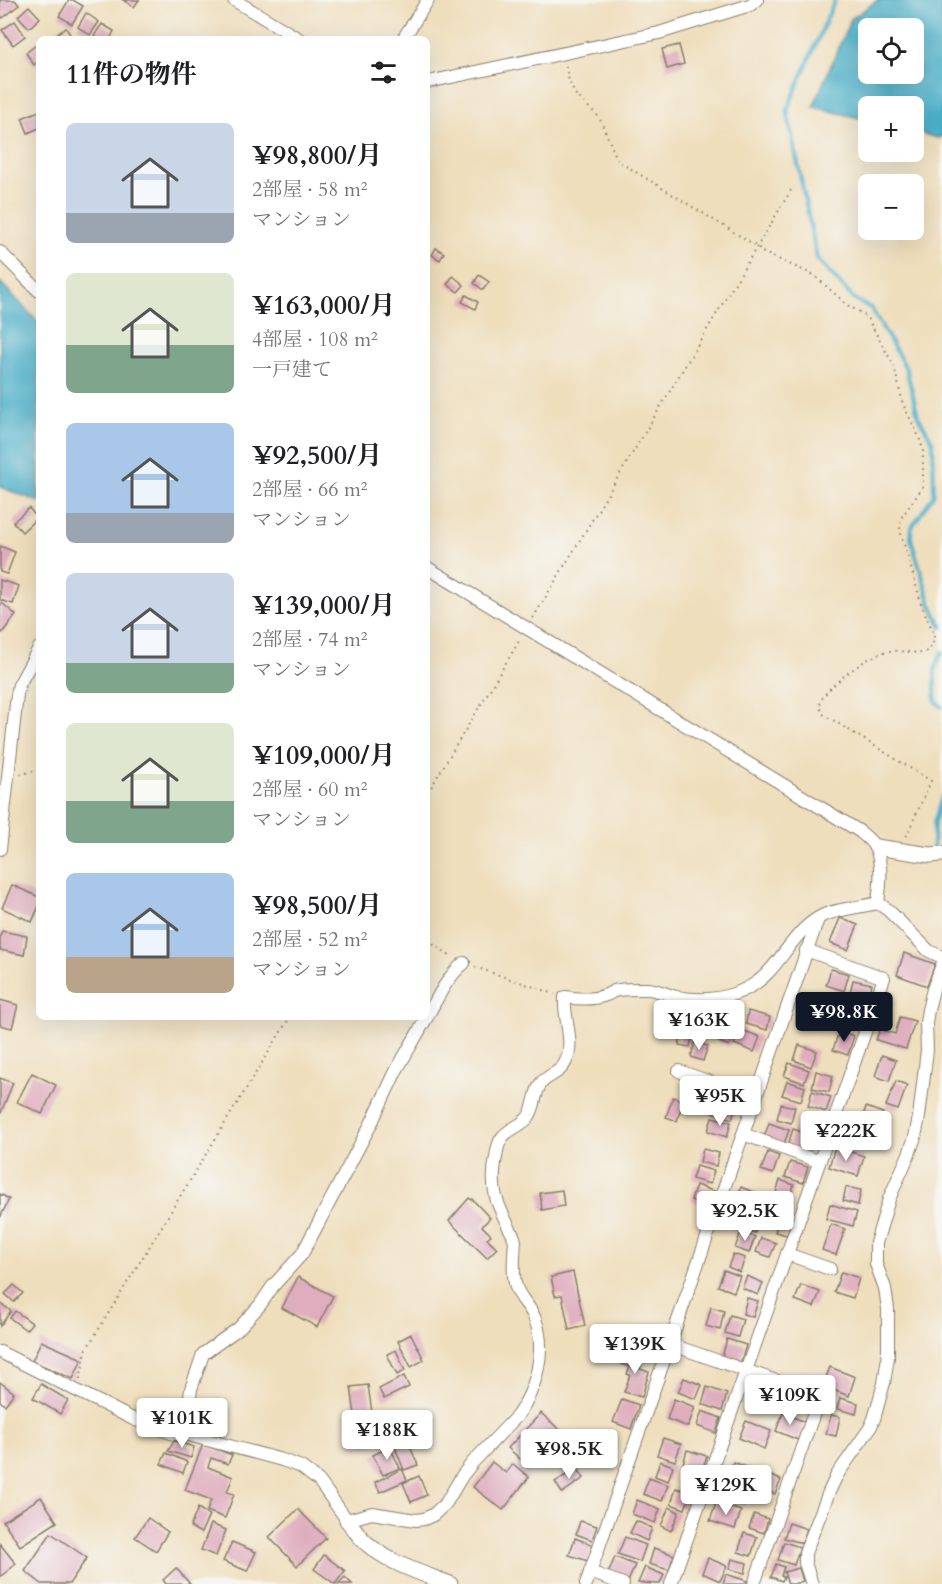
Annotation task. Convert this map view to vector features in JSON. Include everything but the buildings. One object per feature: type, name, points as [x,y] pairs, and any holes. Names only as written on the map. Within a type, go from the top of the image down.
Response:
[{"type":"street","points":[[234,0],[293,36]]},
{"type":"street","points":[[405,36],[428,0]]},
{"type":"street","points":[[430,82],[659,33],[750,5],[757,0]]},
{"type":"street","points":[[0,252],[36,288]]},
{"type":"street","points":[[430,569],[859,831],[876,847],[880,864],[878,903]]},
{"type":"street","points":[[0,849],[17,695],[19,685],[36,654]]},
{"type":"street","points":[[876,847],[930,855],[942,854]]},
{"type":"street","points":[[347,1520],[372,1513],[416,1520],[439,1512],[462,1476],[517,1416],[531,1392],[539,1367],[538,1329],[515,1283],[513,1235],[497,1204],[493,1185],[494,1168],[501,1139],[509,1129],[526,1121],[533,1110],[541,1084],[558,1072],[566,1061],[569,1045],[564,1009],[565,997],[589,998],[605,996],[614,991],[650,989],[690,999],[707,1000],[734,994],[765,976],[792,942],[818,918],[826,914],[878,903],[929,951],[942,957]]},
{"type":"street","points":[[623,1584],[588,1578],[818,918]]},
{"type":"street","points":[[671,1584],[884,978],[806,950]]},
{"type":"street","points":[[430,1011],[446,983],[464,963]]},
{"type":"street","points":[[812,1584],[805,1563],[806,1553],[837,1475],[870,1428],[884,1383],[888,1357],[888,1308],[885,1288],[876,1263],[876,1243],[889,1199],[915,1137],[927,1050],[928,1010],[942,966]]},
{"type":"street","points":[[185,1434],[191,1389],[203,1354],[239,1329],[302,1254],[425,1020]]},
{"type":"street","points":[[680,1071],[756,1098]]},
{"type":"street","points":[[743,1134],[818,1161]]},
{"type":"street","points":[[787,1254],[830,1269]]},
{"type":"street","points":[[669,1344],[820,1396],[754,1584]]},
{"type":"street","points":[[0,1352],[147,1425],[301,1467],[319,1481],[364,1541],[379,1553],[450,1584]]},
{"type":"path","points":[[564,53],[569,82],[575,94],[599,117],[618,161],[758,247],[762,252],[814,275],[847,305],[868,319],[894,366],[903,404],[922,443],[923,487],[901,518],[900,530],[922,606],[934,634],[934,641],[931,647],[922,653],[883,652],[851,670],[825,695],[820,708],[824,714],[931,781],[899,850]]},
{"type":"path","points":[[430,789],[794,187]]},
{"type":"path","points":[[9,777],[36,771]]},
{"type":"path","points":[[430,942],[464,963],[565,997]]},
{"type":"path","points":[[77,1390],[86,1350],[288,1020]]},
{"type":"water","points":[[878,0],[942,0],[942,136],[938,138],[924,134],[924,96],[858,96],[858,118],[813,107],[851,19]]},
{"type":"water","points":[[0,282],[36,320],[36,501],[0,487]]},
{"type":"waterway","points":[[835,0],[787,110],[817,259],[855,300],[871,308],[906,368],[918,416],[933,442],[934,494],[912,527],[911,539],[931,605],[942,627]]},
{"type":"waterway","points":[[942,652],[935,669],[935,698],[942,707]]},
{"type":"waterway","points":[[933,847],[934,823],[942,797]]}]
